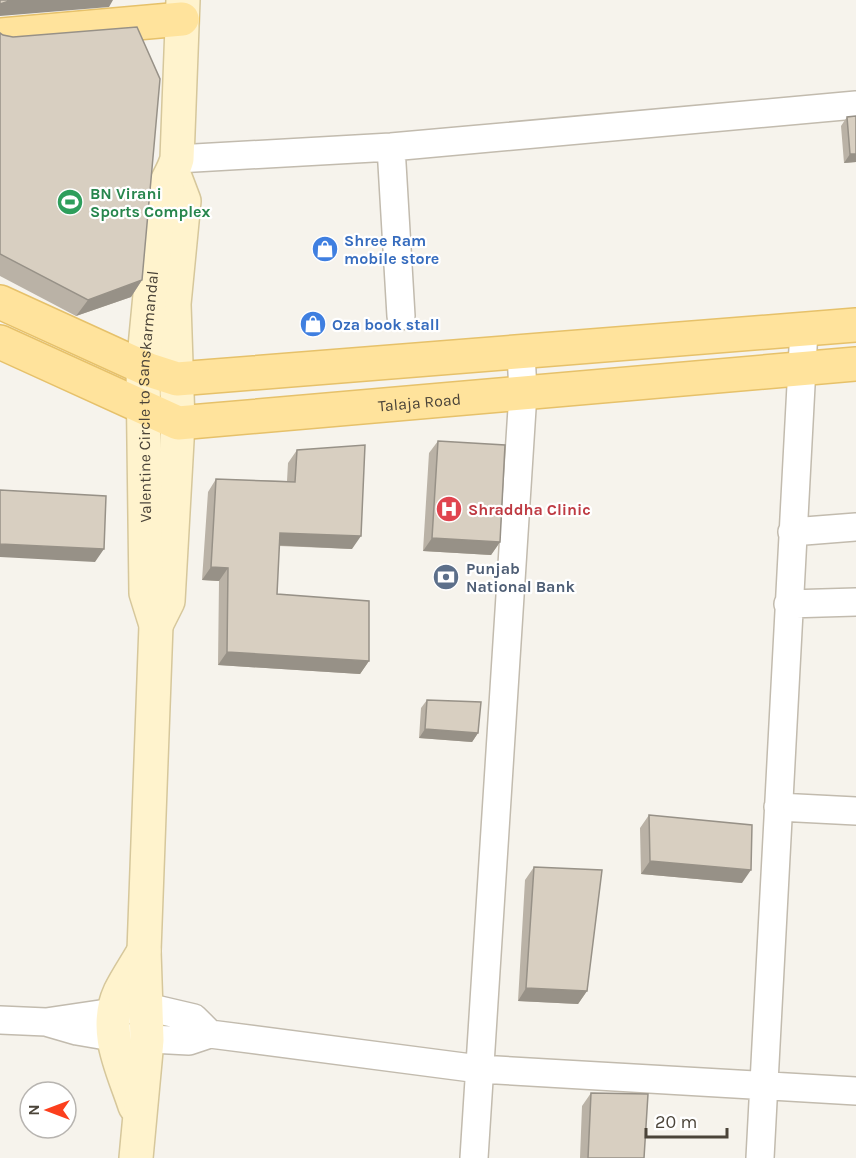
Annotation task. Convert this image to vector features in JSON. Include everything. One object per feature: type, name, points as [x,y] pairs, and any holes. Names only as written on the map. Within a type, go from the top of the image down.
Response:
[{"type":"main road","points":[[0,35],[182,10]]},
{"type":"main road","name":"Valentine Circle to Sanskarmandal","points":[[156,625],[168,601],[178,423],[174,304],[184,201],[175,165],[182,10]]},
{"type":"main road","name":"Valentine Circle to Sanskarmandal","points":[[136,1158],[147,1040],[144,951],[156,625],[146,593],[143,368],[159,201],[163,187],[175,165]]},
{"type":"main road","points":[[0,302],[143,368],[177,379],[856,325]]},
{"type":"main road","name":"Talaja Road","points":[[0,342],[178,423],[856,364]]},
{"type":"main road","name":"Valentine Circle to Sanskarmandal","points":[[140,1120],[113,1024],[120,993],[144,951]]},
{"type":"street","points":[[175,165],[856,105]]},
{"type":"street","points":[[391,147],[401,316]]},
{"type":"street","points":[[760,1158],[800,369],[804,329]]},
{"type":"street","points":[[474,1158],[523,393],[521,352]]},
{"type":"street","points":[[792,532],[856,527]]},
{"type":"street","points":[[788,604],[856,602]]},
{"type":"street","points":[[778,807],[856,811]]},
{"type":"street","points":[[0,1020],[46,1022],[77,1031],[113,1024],[147,1007],[194,1018],[210,1034]]},
{"type":"street","points":[[113,1024],[147,1040],[189,1041],[210,1034],[479,1070],[856,1091]]},
{"type":"building","points":[[0,0],[12,0],[0,4]]},
{"type":"building","points":[[137,27],[160,79],[142,280],[88,300],[0,254],[0,33],[13,37]]},
{"type":"building","points":[[856,116],[856,154],[850,154],[847,117]]},
{"type":"building","points":[[438,441],[505,445],[500,542],[432,538]]},
{"type":"building","points":[[365,445],[361,536],[280,533],[277,594],[369,601],[369,661],[227,652],[228,568],[211,567],[216,479],[295,482],[297,450]]},
{"type":"building","points":[[0,490],[106,496],[104,549],[0,544]]},
{"type":"building","points":[[427,700],[481,702],[478,733],[425,729]]},
{"type":"building","points":[[649,815],[752,825],[751,870],[650,861]]},
{"type":"building","points":[[534,867],[602,870],[587,991],[526,988]]},
{"type":"building","points":[[591,1093],[648,1094],[644,1158],[588,1158]]},
{"type":"place","name":"BN Virani Sports Complex","points":[[70,202]]},
{"type":"place","name":"Shree Ram mobile store","points":[[325,249]]},
{"type":"place","name":"Oza book stall","points":[[313,324]]},
{"type":"place","name":"Shraddha Clinic","points":[[449,509]]},
{"type":"place","name":"Punjab National Bank","points":[[446,577]]}]
